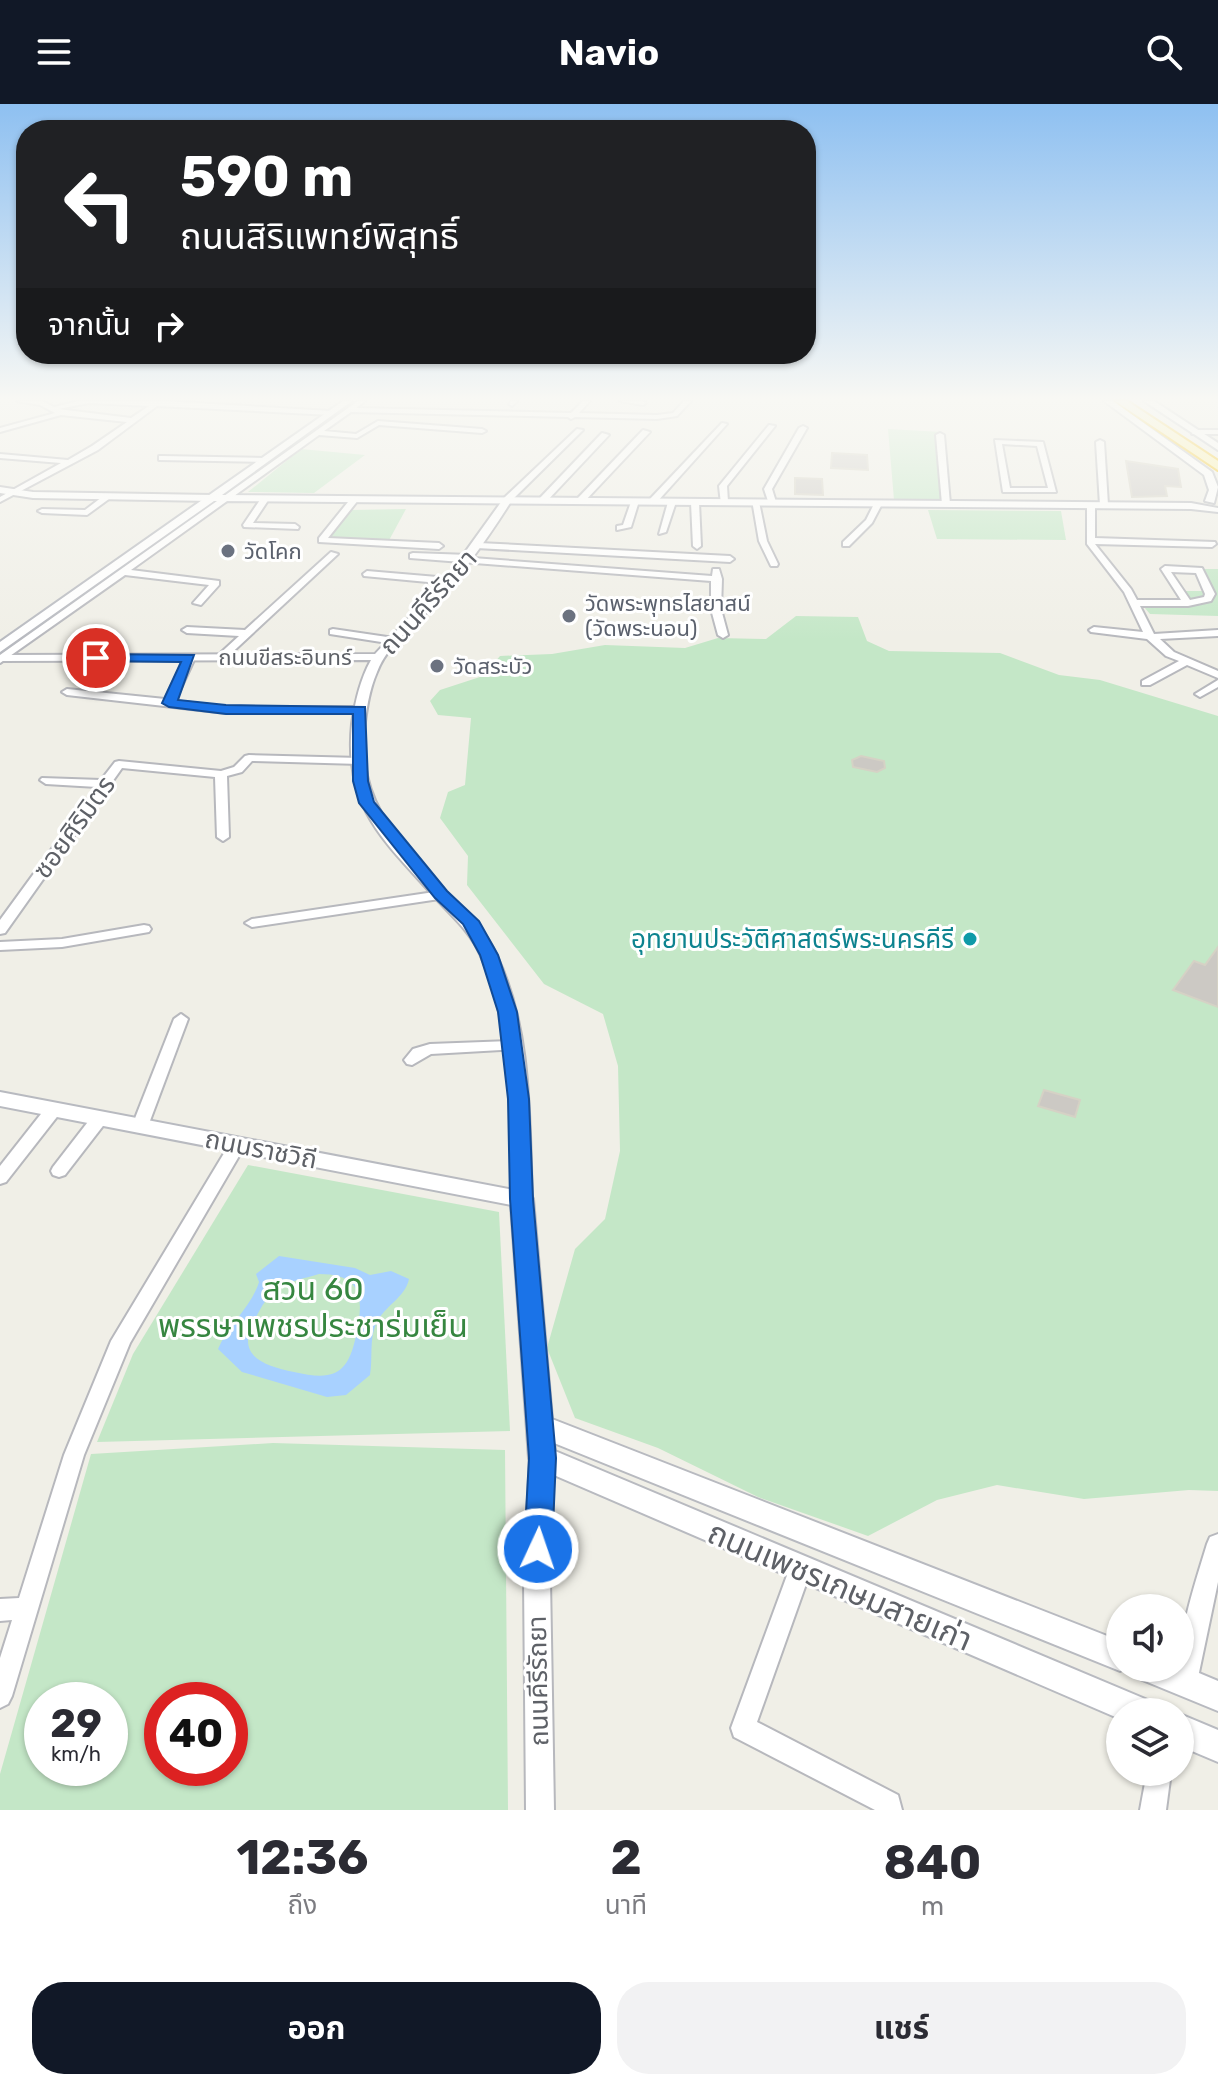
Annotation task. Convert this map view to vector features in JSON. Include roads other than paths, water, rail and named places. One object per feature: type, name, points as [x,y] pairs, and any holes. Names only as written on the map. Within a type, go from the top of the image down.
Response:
[{"type":"main road","points":[[1,656],[236,481]]},
{"type":"main road","points":[[212,498],[1191,506],[1214,505],[1211,481]]},
{"type":"main road","name":"ถนนราชวิถี","points":[[0,1099],[522,1199]]},
{"type":"main road","name":"ถนนคีรีรัถยา","points":[[522,1199],[542,1458]]},
{"type":"main road","name":"ถนนเพชรเกษมสายเก่า","points":[[541,1426],[1106,1650]]},
{"type":"main road","name":"ถนนเพชรเกษมสายเก่า","points":[[542,1458],[1106,1698]]},
{"type":"main road","points":[[1185,1682],[1218,1696]]},
{"type":"main road","points":[[1194,1736],[1218,1746]]},
{"type":"street","points":[[0,500],[36,481]]},
{"type":"street","points":[[1,656],[250,481]]},
{"type":"street","points":[[507,500],[527,481]]},
{"type":"street","points":[[542,501],[561,481]]},
{"type":"street","points":[[580,501],[600,481]]},
{"type":"street","points":[[653,501],[672,481]]},
{"type":"street","points":[[724,502],[723,486],[727,481]]},
{"type":"street","points":[[772,502],[768,489],[773,481]]},
{"type":"street","points":[[944,481],[946,504]]},
{"type":"street","points":[[1004,481],[1006,490],[1028,491],[1053,490],[1050,481]]},
{"type":"street","points":[[1102,481],[1104,505]]},
{"type":"street","points":[[0,490],[12,493],[212,498]]},
{"type":"street","points":[[1028,491],[1031,505]]},
{"type":"street","points":[[42,511],[88,513],[109,496]]},
{"type":"street","points":[[265,499],[247,525],[295,527]]},
{"type":"street","points":[[355,499],[322,540],[439,546]]},
{"type":"street","name":"ถนนคีรีรัถยา","points":[[507,500],[471,555],[378,657],[360,710],[360,761],[367,803],[441,895],[470,921],[489,955],[507,1012],[512,1046],[519,1099],[522,1199]]},
{"type":"street","points":[[620,528],[627,527],[635,501]]},
{"type":"street","points":[[662,532],[672,502]]},
{"type":"street","points":[[695,502],[697,546]]},
{"type":"street","points":[[755,502],[763,541],[774,564]]},
{"type":"street","points":[[846,544],[869,521],[878,504]]},
{"type":"street","points":[[1091,505],[1093,547],[1134,603],[1151,636],[1170,654],[1198,669],[1218,675]]},
{"type":"street","points":[[1091,540],[1212,544]]},
{"type":"street","points":[[220,658],[334,554]]},
{"type":"street","points":[[471,555],[717,579]]},
{"type":"street","points":[[413,556],[730,559]]},
{"type":"street","points":[[714,559],[716,609],[723,635]]},
{"type":"street","points":[[1134,603],[1188,603],[1208,599],[1210,594],[1199,570],[1165,567],[1188,603]]},
{"type":"street","points":[[122,572],[216,583],[198,603]]},
{"type":"street","points":[[367,574],[449,581]]},
{"type":"street","points":[[187,630],[247,633]]},
{"type":"street","points":[[1094,630],[1151,636],[1218,633]]},
{"type":"street","points":[[333,632],[394,641]]},
{"type":"street","name":"ถนนขีสระอินทร์","points":[[1,656],[378,657]]},
{"type":"street","points":[[169,703],[190,658]]},
{"type":"street","points":[[1146,683],[1185,662]]},
{"type":"street","points":[[1198,669],[1218,668]]},
{"type":"street","points":[[1200,694],[1218,683]]},
{"type":"street","points":[[67,692],[226,710],[360,710]]},
{"type":"street","points":[[223,837],[221,774],[238,770],[249,758],[360,761]]},
{"type":"street","name":"ซอยศิริมิตร","points":[[0,930],[119,764],[221,774]]},
{"type":"street","points":[[46,780],[105,784]]},
{"type":"street","points":[[252,923],[441,895]]},
{"type":"street","points":[[0,946],[62,943],[144,929]]},
{"type":"street","points":[[140,1126],[181,1019]]},
{"type":"street","points":[[412,1060],[418,1053],[430,1049],[512,1046]]},
{"type":"street","points":[[0,1178],[54,1109]]},
{"type":"street","points":[[59,1171],[100,1118]]},
{"type":"street","points":[[0,1696],[74,1455],[121,1341],[238,1144]]},
{"type":"street","name":"ถนนคีรีรัถยา","points":[[540,1810],[537,1579],[542,1458]]},
{"type":"street","points":[[1194,1637],[1218,1544]]},
{"type":"street","points":[[800,1570],[743,1728],[889,1804],[889,1810]]},
{"type":"street","points":[[0,1610],[25,1608]]},
{"type":"street","points":[[1153,1810],[1157,1786]]},
{"type":"water","points":[[279,1256],[355,1268],[370,1275],[391,1271],[409,1279],[403,1292],[376,1324],[370,1375],[346,1395],[327,1397],[242,1372],[218,1349],[256,1291],[259,1282],[256,1274]],"holes":[[[319,1274],[333,1275],[351,1283],[359,1298],[357,1331],[345,1365],[330,1374],[308,1375],[271,1366],[254,1356],[248,1341],[250,1330],[271,1294],[298,1280]]]},
{"type":"place","name":"วัดโคก","points":[[228,551]]},
{"type":"place","name":"วัดพระพุทธไสยาสน์ (วัดพระนอน)","points":[[569,616]]},
{"type":"place","name":"วัดสระบัว","points":[[437,666]]},
{"type":"place","name":"อุทยานประวัติศาสตร์พระนครคีรี","points":[[970,939]]},
{"type":"park label","name":"สวน 60 พรรษาเพชรประชาร่มเย็น","points":[[313,1308]]}]
